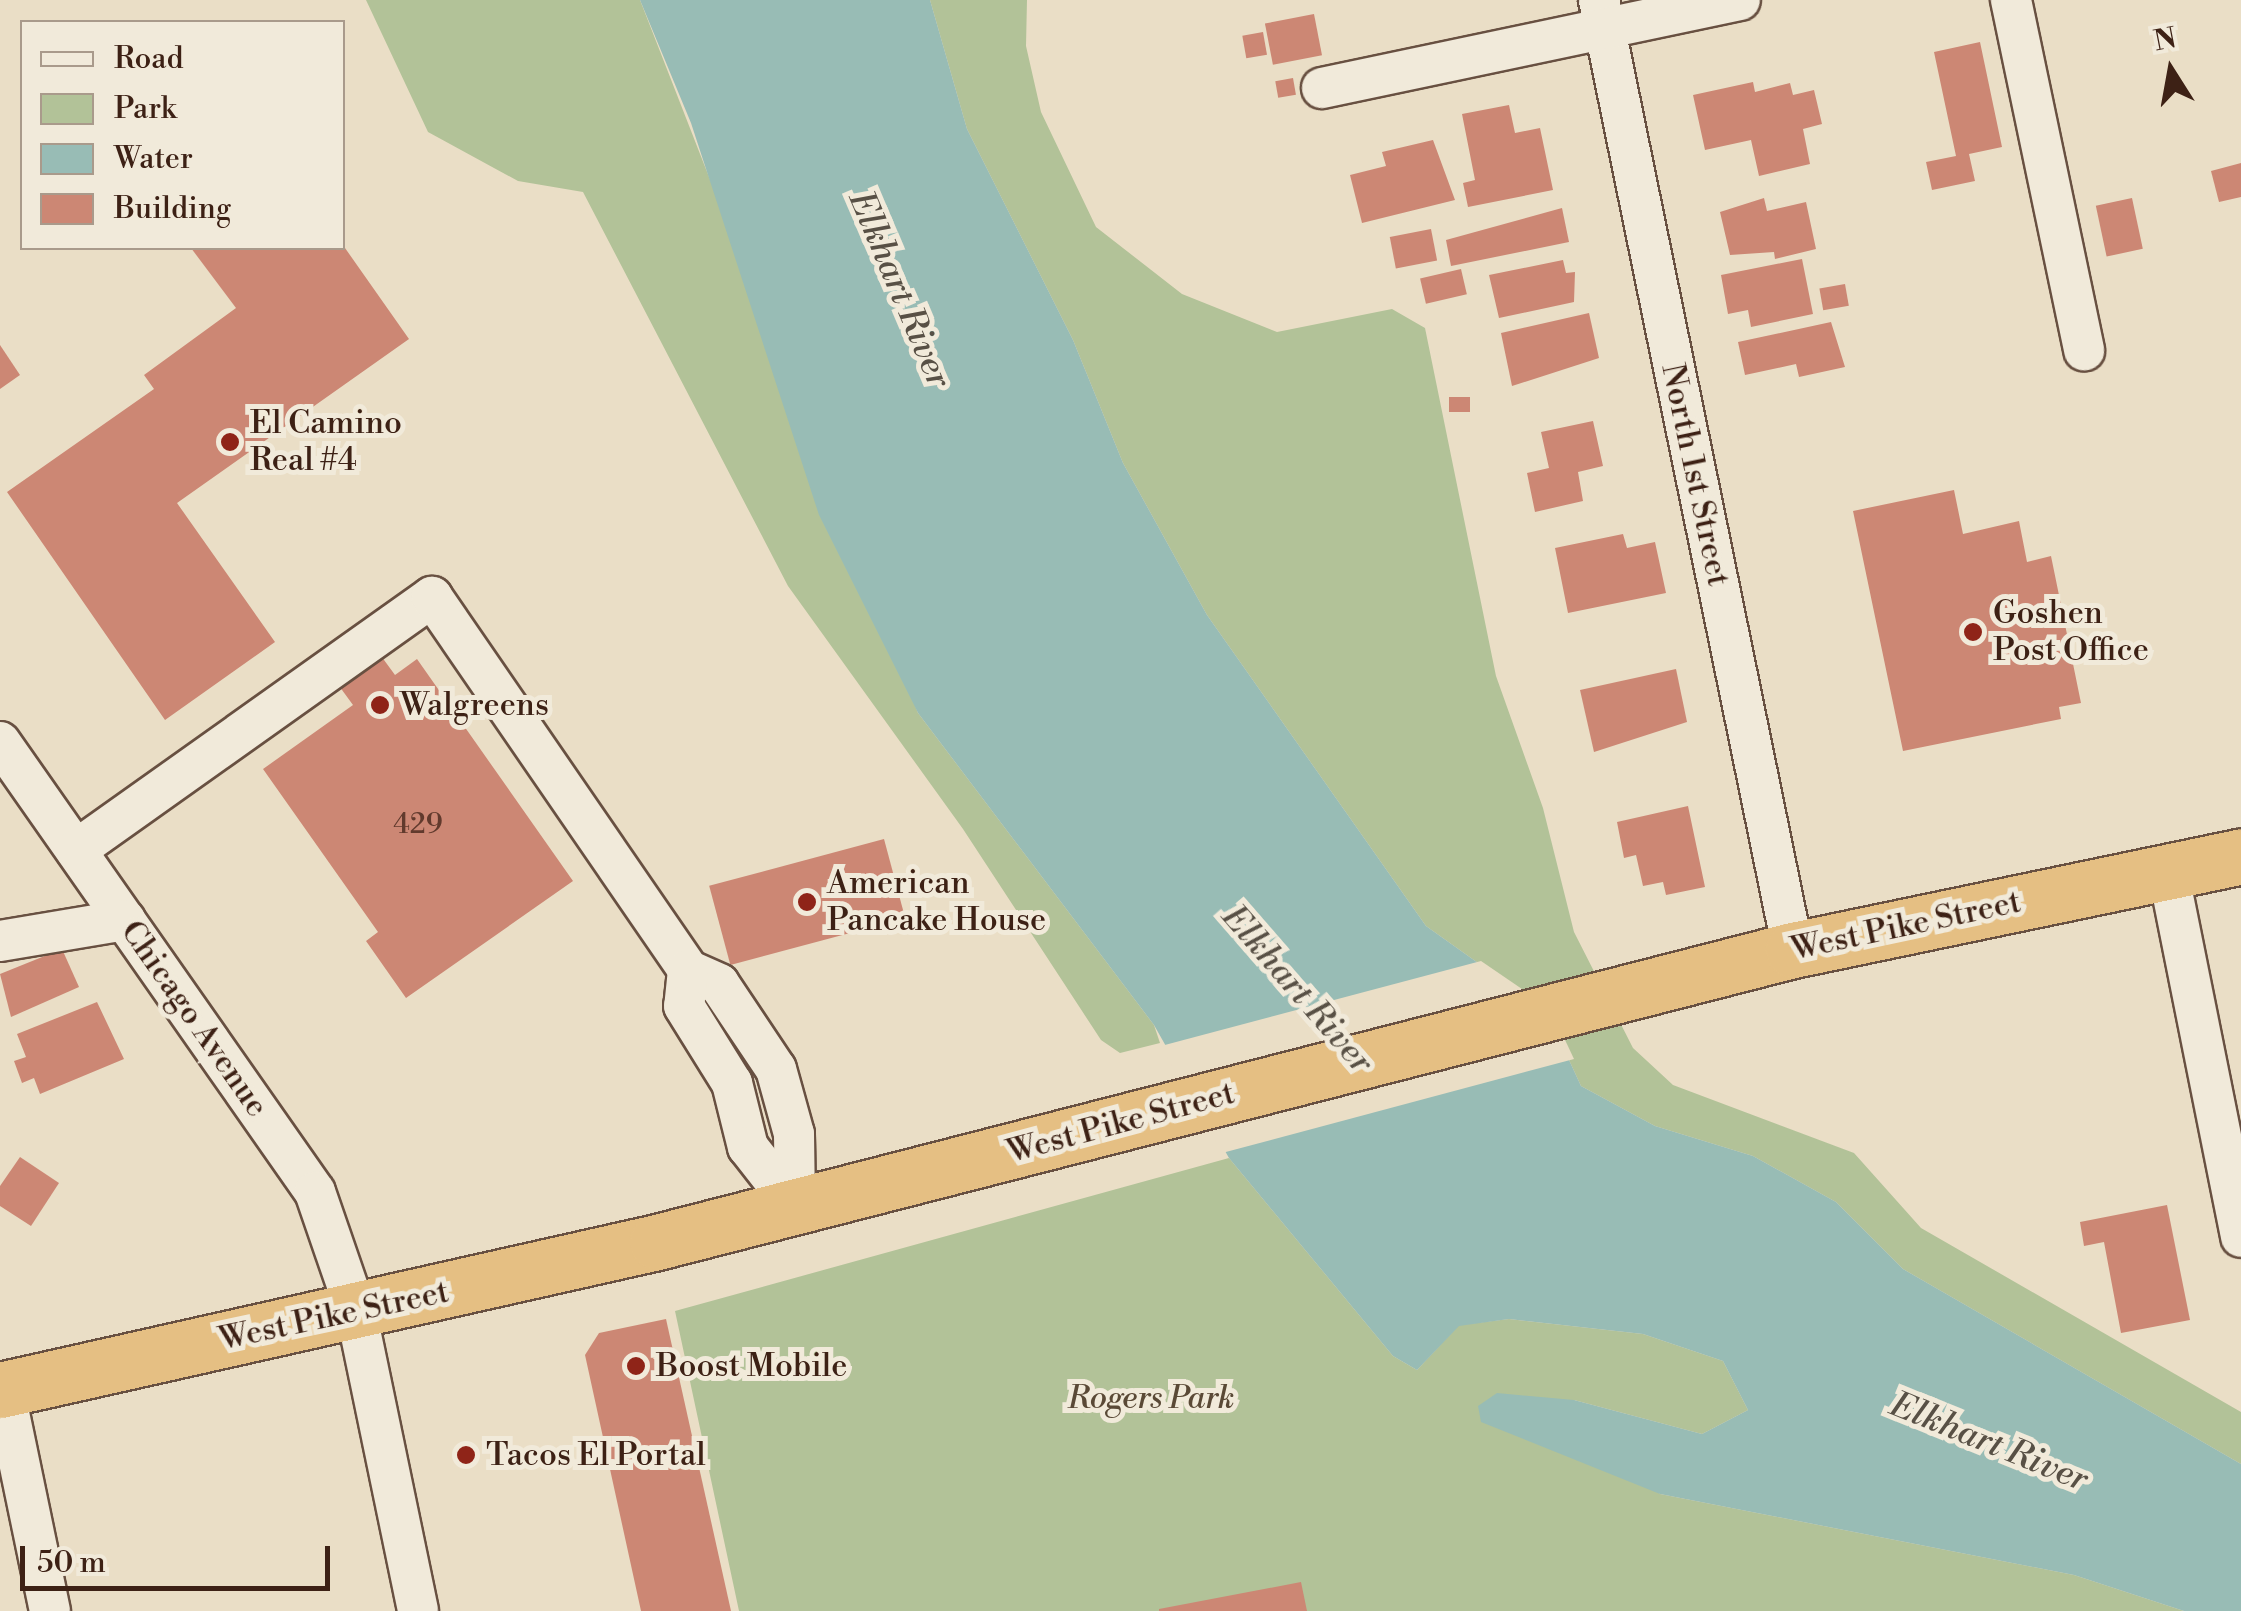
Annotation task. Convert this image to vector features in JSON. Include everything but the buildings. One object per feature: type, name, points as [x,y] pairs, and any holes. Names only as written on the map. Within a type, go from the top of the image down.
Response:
[{"type":"highway","name":"West Pike Street","points":[[2,1389],[356,1312],[795,1207],[1793,950],[2241,856]]},
{"type":"street","points":[[1322,88],[1602,14],[1740,0]]},
{"type":"street","points":[[2011,0],[2084,350]]},
{"type":"street","name":"North 1st Street","points":[[1602,14],[1793,950]]},
{"type":"street","points":[[76,850],[432,597],[688,970],[719,984],[776,1068],[794,1134],[795,1207]]},
{"type":"street","name":"Chicago Avenue","points":[[0,742],[315,1192],[356,1312],[418,1611]]},
{"type":"street","points":[[2168,871],[2241,1237]]},
{"type":"street","points":[[0,941],[125,920]]},
{"type":"street","points":[[2,1389],[50,1611]]},
{"type":"green space","points":[[366,0],[640,0],[918,713],[1154,1025],[1160,1043],[1120,1053],[1101,1040],[963,829],[788,586],[583,192],[518,181],[428,132]]},
{"type":"green space","points":[[930,0],[1027,0],[1026,46],[1041,112],[1096,227],[1182,294],[1277,332],[1392,309],[1425,328],[1496,676],[1543,808],[1574,932],[1633,1048],[1673,1085],[1854,1153],[1921,1228],[2241,1412],[2241,1464],[1903,1269],[1836,1202],[1753,1156],[1655,1126],[1581,1086],[1547,1012],[1426,926],[1207,615],[1123,463],[1073,340],[967,129]]},
{"type":"green space","name":"Rogers Park","points":[[1229,1158],[1393,1356],[1417,1370],[1459,1325],[1509,1319],[1643,1334],[1723,1361],[1748,1410],[1702,1434],[1574,1400],[1660,1494],[2074,1575],[2184,1611],[739,1611],[675,1311]]},
{"type":"water","name":"Elkhart River","points":[[640,0],[930,0],[967,129],[1073,340],[1123,463],[1207,615],[1426,926],[1547,1012],[1581,1086],[1655,1126],[1753,1156],[1836,1202],[1903,1269],[2241,1464],[2241,1611],[2184,1611],[2074,1575],[1660,1494],[1481,1422],[1478,1406],[1497,1393],[1574,1400],[1702,1434],[1748,1410],[1723,1361],[1643,1334],[1509,1319],[1459,1326],[1417,1370],[1393,1356],[1229,1158],[1154,1025],[918,713],[819,515],[691,123]]},
{"type":"pier","points":[[1481,961],[1550,1008],[1574,1059],[1222,1153],[1161,1046]]},
{"type":"place","name":"El Camino Real #4","points":[[230,442]]},
{"type":"place","name":"Goshen Post Office","points":[[1973,632]]},
{"type":"place","name":"Walgreens","points":[[380,705]]},
{"type":"place","name":"American Pancake House","points":[[807,902]]},
{"type":"place","name":"Boost Mobile","points":[[636,1366]]},
{"type":"place","name":"Tacos El Portal","points":[[466,1455]]}]
